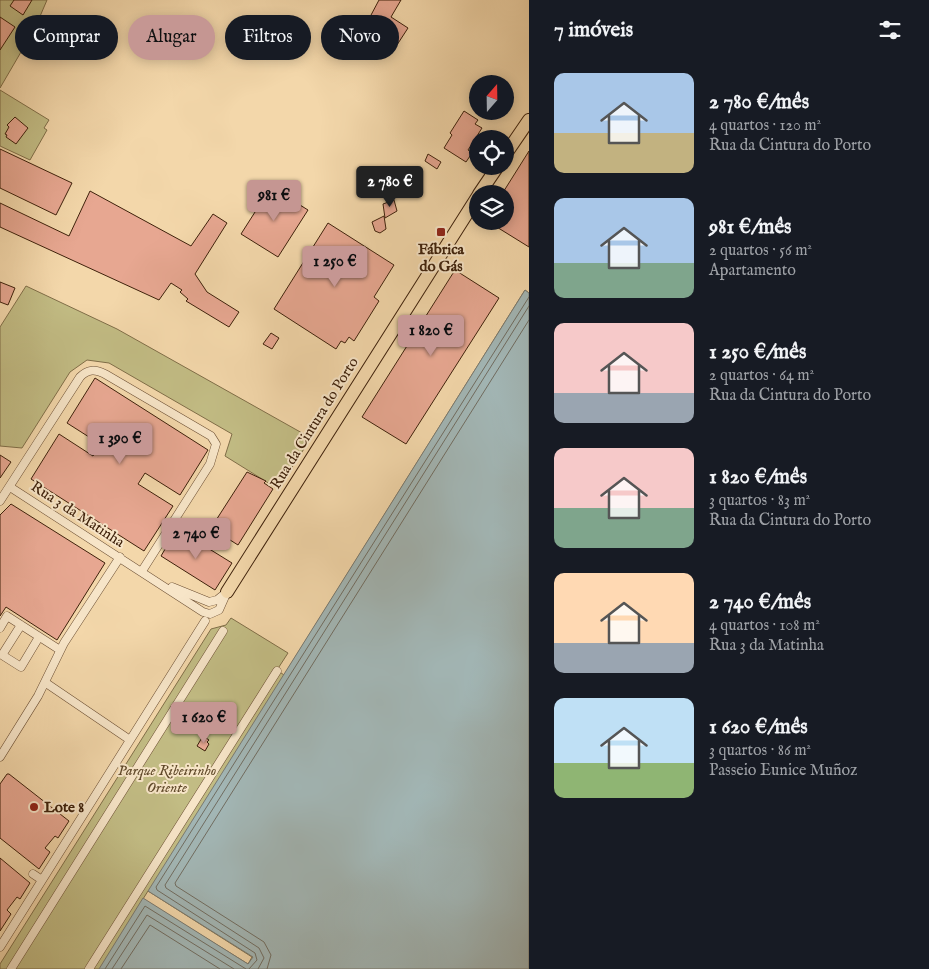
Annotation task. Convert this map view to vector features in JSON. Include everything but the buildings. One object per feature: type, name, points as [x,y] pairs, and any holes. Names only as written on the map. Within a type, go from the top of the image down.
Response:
[{"type":"main road","points":[[514,142],[529,120]]},
{"type":"main road","name":"Rua da Cintura do Porto","points":[[227,592],[469,209]]},
{"type":"street","points":[[0,501],[78,380],[88,371],[96,370],[105,374],[211,436],[216,444],[213,458],[142,571]]},
{"type":"street","name":"Rua 3 da Matinha","points":[[10,487],[200,610],[210,614],[221,608],[227,592]]},
{"type":"street","points":[[0,757],[46,683],[60,650],[120,557]]},
{"type":"street","name":"Rua 3 da Matinha","points":[[156,580],[209,602],[217,600],[227,592]]},
{"type":"street","points":[[0,628],[7,616],[60,650]]},
{"type":"street","points":[[1,943],[205,621]]},
{"type":"street","points":[[21,625],[2,655],[21,667],[39,637]]},
{"type":"street","points":[[11,969],[223,631]]},
{"type":"street","points":[[89,969],[277,670]]},
{"type":"street","points":[[46,683],[130,740]]},
{"type":"street","points":[[33,874],[42,880]]},
{"type":"green space","points":[[0,0],[47,0],[41,15],[15,15],[16,60],[0,88]]},
{"type":"green space","points":[[0,90],[49,120],[44,128],[47,130],[30,160],[0,146]]},
{"type":"green space","points":[[26,286],[117,329],[311,438],[278,489],[225,456],[232,434],[109,363],[87,360],[70,372],[22,448],[0,446],[0,327]]},
{"type":"green space","name":"Parque Ribeirinho Oriente","points":[[525,290],[529,293],[289,969],[0,969],[0,964],[211,629],[226,625],[231,618],[288,653],[277,670],[284,675]],"holes":[[[148,891],[252,957],[248,964],[143,899]]]},
{"type":"water","points":[[525,290],[529,293],[529,969],[99,969],[143,898],[248,964],[253,957],[148,891]]},
{"type":"place","name":"Fábrica do Gás","points":[[441,232]]},
{"type":"place","name":"Lote 8","points":[[34,807]]}]
